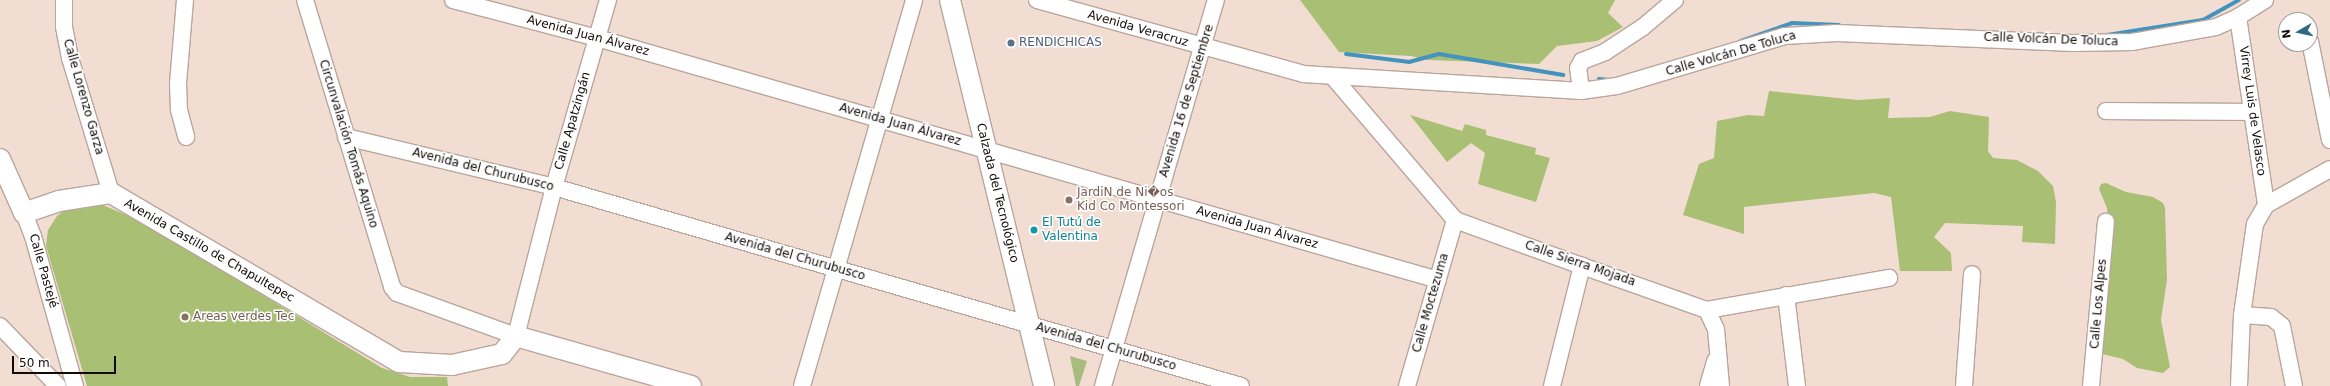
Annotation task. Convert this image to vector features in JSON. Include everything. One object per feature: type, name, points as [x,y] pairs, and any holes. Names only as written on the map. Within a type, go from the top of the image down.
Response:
[{"type":"main road","name":"Calzada del Tecnológico","points":[[950,0],[1044,386]]},
{"type":"main road","name":"Calle Pastejé","points":[[0,159],[24,213]]},
{"type":"main road","name":"Avenida Castillo de Chapultepec","points":[[24,213],[59,201],[111,193],[399,362],[452,365],[502,354],[516,336]]},
{"type":"main road","points":[[516,336],[691,386]]},
{"type":"street","name":"Calle Lorenzo Garza","points":[[64,0],[64,28],[70,58],[111,193]]},
{"type":"street","points":[[185,0],[178,83],[179,110],[186,137]]},
{"type":"street","name":"Circunvalación Tomás Aquino","points":[[305,0],[392,287],[397,293],[516,336]]},
{"type":"street","name":"Avenida Juan Álvarez","points":[[454,0],[597,38],[1438,280]]},
{"type":"street","name":"Calle Apatzingán","points":[[516,336],[554,187],[608,0]]},
{"type":"street","points":[[802,386],[914,0]]},
{"type":"street","name":"Avenida Veracruz","points":[[1037,0],[1203,48],[1303,74],[1333,77]]},
{"type":"street","name":"Avenida 16 de Septiembre","points":[[1103,386],[1115,350],[1157,199],[1216,0]]},
{"type":"street","points":[[1581,91],[1578,68],[1582,61],[1605,52],[1643,27],[1675,0]]},
{"type":"street","name":"Calle Volcán De Toluca","points":[[1333,77],[1581,91],[1617,86],[1785,36],[1810,33],[2073,43],[2132,42],[2195,32],[2238,17],[2265,0]]},
{"type":"street","name":"Virrey Luis de Velasco","points":[[2238,17],[2266,205]]},
{"type":"street","points":[[2312,52],[2330,140]]},
{"type":"street","name":"Calle Sierra Mojada","points":[[1333,77],[1455,220],[1707,310]]},
{"type":"street","points":[[2106,111],[2251,112]]},
{"type":"street","name":"Avenida del Churubusco","points":[[346,137],[554,187],[1240,386]]},
{"type":"street","points":[[2239,386],[2242,315],[2252,234],[2266,205],[2330,169]]},
{"type":"street","name":"Calle Pastejé","points":[[24,213],[33,236],[75,386]]},
{"type":"street","name":"Calle Moctezuma","points":[[1407,386],[1455,220]]},
{"type":"street","name":"Calle Los Alpes","points":[[2091,386],[2106,222]]},
{"type":"street","points":[[1552,386],[1582,266]]},
{"type":"street","points":[[1964,386],[1972,274]]},
{"type":"street","points":[[1721,386],[1716,329],[1707,310],[1889,278]]},
{"type":"street","points":[[1786,295],[1797,386]]},
{"type":"street","points":[[2242,315],[2271,317],[2282,326],[2294,386]]},
{"type":"street","points":[[0,326],[58,386]]},
{"type":"street","points":[[1708,386],[1717,354]]},
{"type":"green space","points":[[1300,0],[1615,0],[1608,13],[1623,27],[1597,41],[1557,46],[1539,64],[1428,60],[1411,56],[1339,52]]},
{"type":"green space","points":[[1769,91],[1858,100],[1890,98],[1888,118],[1930,117],[1950,111],[1989,117],[1988,151],[1993,158],[2017,160],[2038,171],[2053,186],[2056,202],[2055,244],[2022,242],[2023,226],[1945,223],[1934,237],[1951,253],[1952,271],[1900,271],[1891,197],[1874,193],[1744,207],[1744,234],[1683,215],[1699,164],[1714,158],[1717,121],[1748,115],[1764,116]]},
{"type":"green space","points":[[1410,115],[1462,131],[1465,124],[1486,130],[1486,135],[1536,148],[1535,154],[1550,158],[1536,202],[1478,184],[1485,153],[1471,143],[1447,162]]},
{"type":"green space","points":[[2106,183],[2126,192],[2153,197],[2163,203],[2165,208],[2167,279],[2161,320],[2170,367],[2163,373],[2137,368],[2123,359],[2102,354],[2102,297],[2108,219],[2107,208],[2099,189],[2101,184]]},
{"type":"green space","name":"Areas verdes Tec","points":[[98,203],[143,222],[382,368],[410,377],[447,377],[448,386],[87,386],[46,246],[48,230],[57,216],[69,207]]},
{"type":"green space","points":[[1070,356],[1087,361],[1079,386],[1076,386]]},
{"type":"waterway","points":[[2107,35],[2203,20],[2239,0]]},
{"type":"waterway","points":[[1741,41],[1792,23],[1839,25]]},
{"type":"waterway","points":[[1346,54],[1409,62],[1439,54],[1563,75]]},
{"type":"waterway","points":[[1599,79],[1610,80]]},
{"type":"place","name":"RENDICHICAS","points":[[1011,43]]},
{"type":"place","name":"JardiN de Ni�os Kid Co Montessori","points":[[1069,200]]},
{"type":"place","name":"El Tutú de Valentina","points":[[1034,230]]},
{"type":"place","name":"Areas verdes Tec","points":[[185,317]]}]
